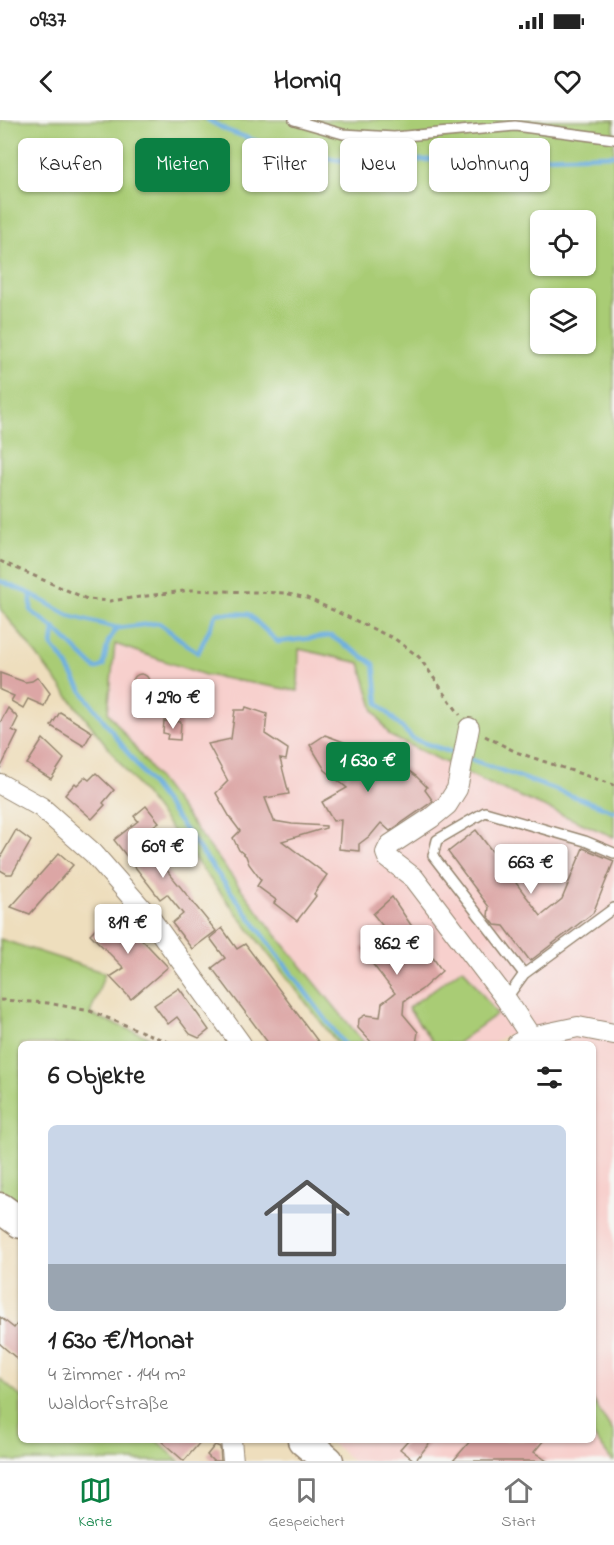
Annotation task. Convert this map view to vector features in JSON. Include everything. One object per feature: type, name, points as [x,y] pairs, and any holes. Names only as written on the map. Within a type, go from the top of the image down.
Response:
[{"type":"main road","points":[[0,1208],[18,1221]]},
{"type":"main road","points":[[307,1443],[328,1461]]},
{"type":"street","points":[[468,732],[457,789],[447,804],[431,818],[390,845],[386,853],[388,858],[414,878],[506,999],[524,1040],[578,1027],[614,1034]]},
{"type":"street","points":[[0,784],[40,807],[93,853],[150,918],[239,1041]]},
{"type":"street","points":[[231,1443],[232,1461]]},
{"type":"lane","points":[[294,120],[342,134],[374,136],[394,137],[515,126],[614,139]]},
{"type":"lane","points":[[524,974],[433,856],[438,840],[485,812],[585,841],[614,853]]},
{"type":"lane","points":[[506,999],[524,974],[614,908]]},
{"type":"path","points":[[0,561],[87,599],[110,601],[191,590],[284,593],[307,598],[395,639],[419,657],[468,732],[516,752],[614,785]]},
{"type":"path","points":[[0,1000],[48,1003],[90,1011],[165,1041]]},
{"type":"shaded area","points":[[115,643],[205,675],[298,690],[298,649],[361,663],[374,711],[488,783],[614,837],[614,1433],[596,1405],[596,1041],[508,1041],[507,1034],[496,1041],[363,1041],[273,931],[108,712]]},
{"type":"shaded area","points":[[596,1439],[612,1461],[353,1461],[332,1443],[596,1443]]},
{"type":"green space","points":[[0,120],[614,120],[614,837],[488,783],[390,736],[374,711],[360,663],[299,649],[298,691],[205,675],[115,644],[108,712],[273,931],[363,1041],[336,1041],[0,608]]},
{"type":"green space","points":[[0,939],[105,973],[90,1014],[158,1041],[18,1041],[18,1207],[0,1194]]},
{"type":"green space","points":[[463,968],[497,1014],[460,1041],[432,1041],[408,1008]]},
{"type":"green space","points":[[0,1379],[18,1394],[18,1443],[159,1443],[179,1461],[0,1461]]},
{"type":"green space","points":[[596,1405],[614,1433],[614,1461],[596,1439]]},
{"type":"building","points":[[0,673],[25,682],[38,677],[50,693],[44,706],[28,699],[23,708],[11,701],[14,696],[0,690]]},
{"type":"building","points":[[138,674],[144,674],[149,682],[147,688],[138,690],[133,685],[133,679]]},
{"type":"building","points":[[246,707],[267,714],[265,734],[288,749],[286,760],[280,759],[289,794],[265,798],[274,821],[326,826],[326,828],[282,841],[327,875],[314,894],[316,896],[297,921],[274,903],[276,900],[257,886],[261,880],[233,838],[240,831],[216,793],[228,781],[208,744],[231,739],[235,710],[245,710]]},
{"type":"building","points":[[8,708],[18,718],[12,730],[18,733],[0,769],[0,723]]},
{"type":"building","points":[[60,712],[92,732],[84,746],[51,726]]},
{"type":"building","points":[[164,721],[181,722],[180,740],[167,739],[168,734],[163,733]]},
{"type":"building","points":[[325,735],[352,745],[346,778],[370,752],[382,768],[390,761],[416,776],[427,787],[425,790],[433,801],[390,831],[381,823],[359,844],[359,851],[339,849],[341,820],[333,821],[322,802],[347,788],[325,770],[310,745]]},
{"type":"building","points":[[43,739],[64,759],[51,779],[27,764]]},
{"type":"building","points":[[96,773],[114,790],[103,803],[105,805],[92,819],[65,795],[75,783],[77,785],[85,777],[89,780]]},
{"type":"building","points":[[146,806],[159,822],[146,831],[155,842],[148,847],[216,931],[192,949],[172,923],[183,914],[167,894],[160,899],[114,840],[138,821],[134,816]]},
{"type":"building","points":[[16,830],[31,841],[12,874],[7,874],[0,870],[0,858]]},
{"type":"building","points":[[476,830],[541,916],[562,899],[583,848],[614,861],[593,913],[530,961],[504,926],[495,925],[488,916],[489,907],[448,852]]},
{"type":"building","points":[[59,853],[73,865],[30,914],[11,907]]},
{"type":"building","points":[[392,897],[442,971],[421,990],[404,1001],[403,1014],[418,1032],[416,1041],[370,1041],[358,1028],[359,1019],[365,1015],[380,1017],[382,1003],[395,993],[361,949],[386,930],[373,914]]},
{"type":"building","points":[[114,910],[168,967],[131,999],[110,977],[124,968],[90,934]]},
{"type":"building","points":[[222,928],[237,949],[245,944],[318,1041],[267,1041],[212,968],[225,958],[210,938]]},
{"type":"building","points":[[179,988],[209,1030],[199,1038],[190,1034],[177,1017],[168,1024],[154,1005]]},
{"type":"building","points":[[0,1317],[14,1328],[18,1323],[18,1359],[0,1344]]},
{"type":"building","points":[[163,1443],[199,1443],[184,1461]]},
{"type":"building","points":[[405,1443],[430,1443],[415,1461],[400,1449]]},
{"type":"building","points":[[468,1443],[542,1443],[534,1452],[547,1461],[453,1461]]},
{"type":"building","points":[[215,1445],[220,1447],[221,1461],[213,1461],[207,1455]]},
{"type":"waterway","points":[[208,120],[226,130],[278,149],[350,162],[614,155]]},
{"type":"waterway","points":[[0,581],[31,594],[68,615],[117,628],[159,623],[198,653],[217,613],[248,614],[278,642],[331,636],[374,664],[378,703],[413,739],[459,755]]},
{"type":"waterway","points":[[31,594],[31,611],[54,628],[96,669],[103,666],[108,642],[117,628]]},
{"type":"waterway","points":[[54,628],[52,646],[63,659],[82,691],[342,1041]]},
{"type":"waterway","points":[[467,758],[614,811]]}]
